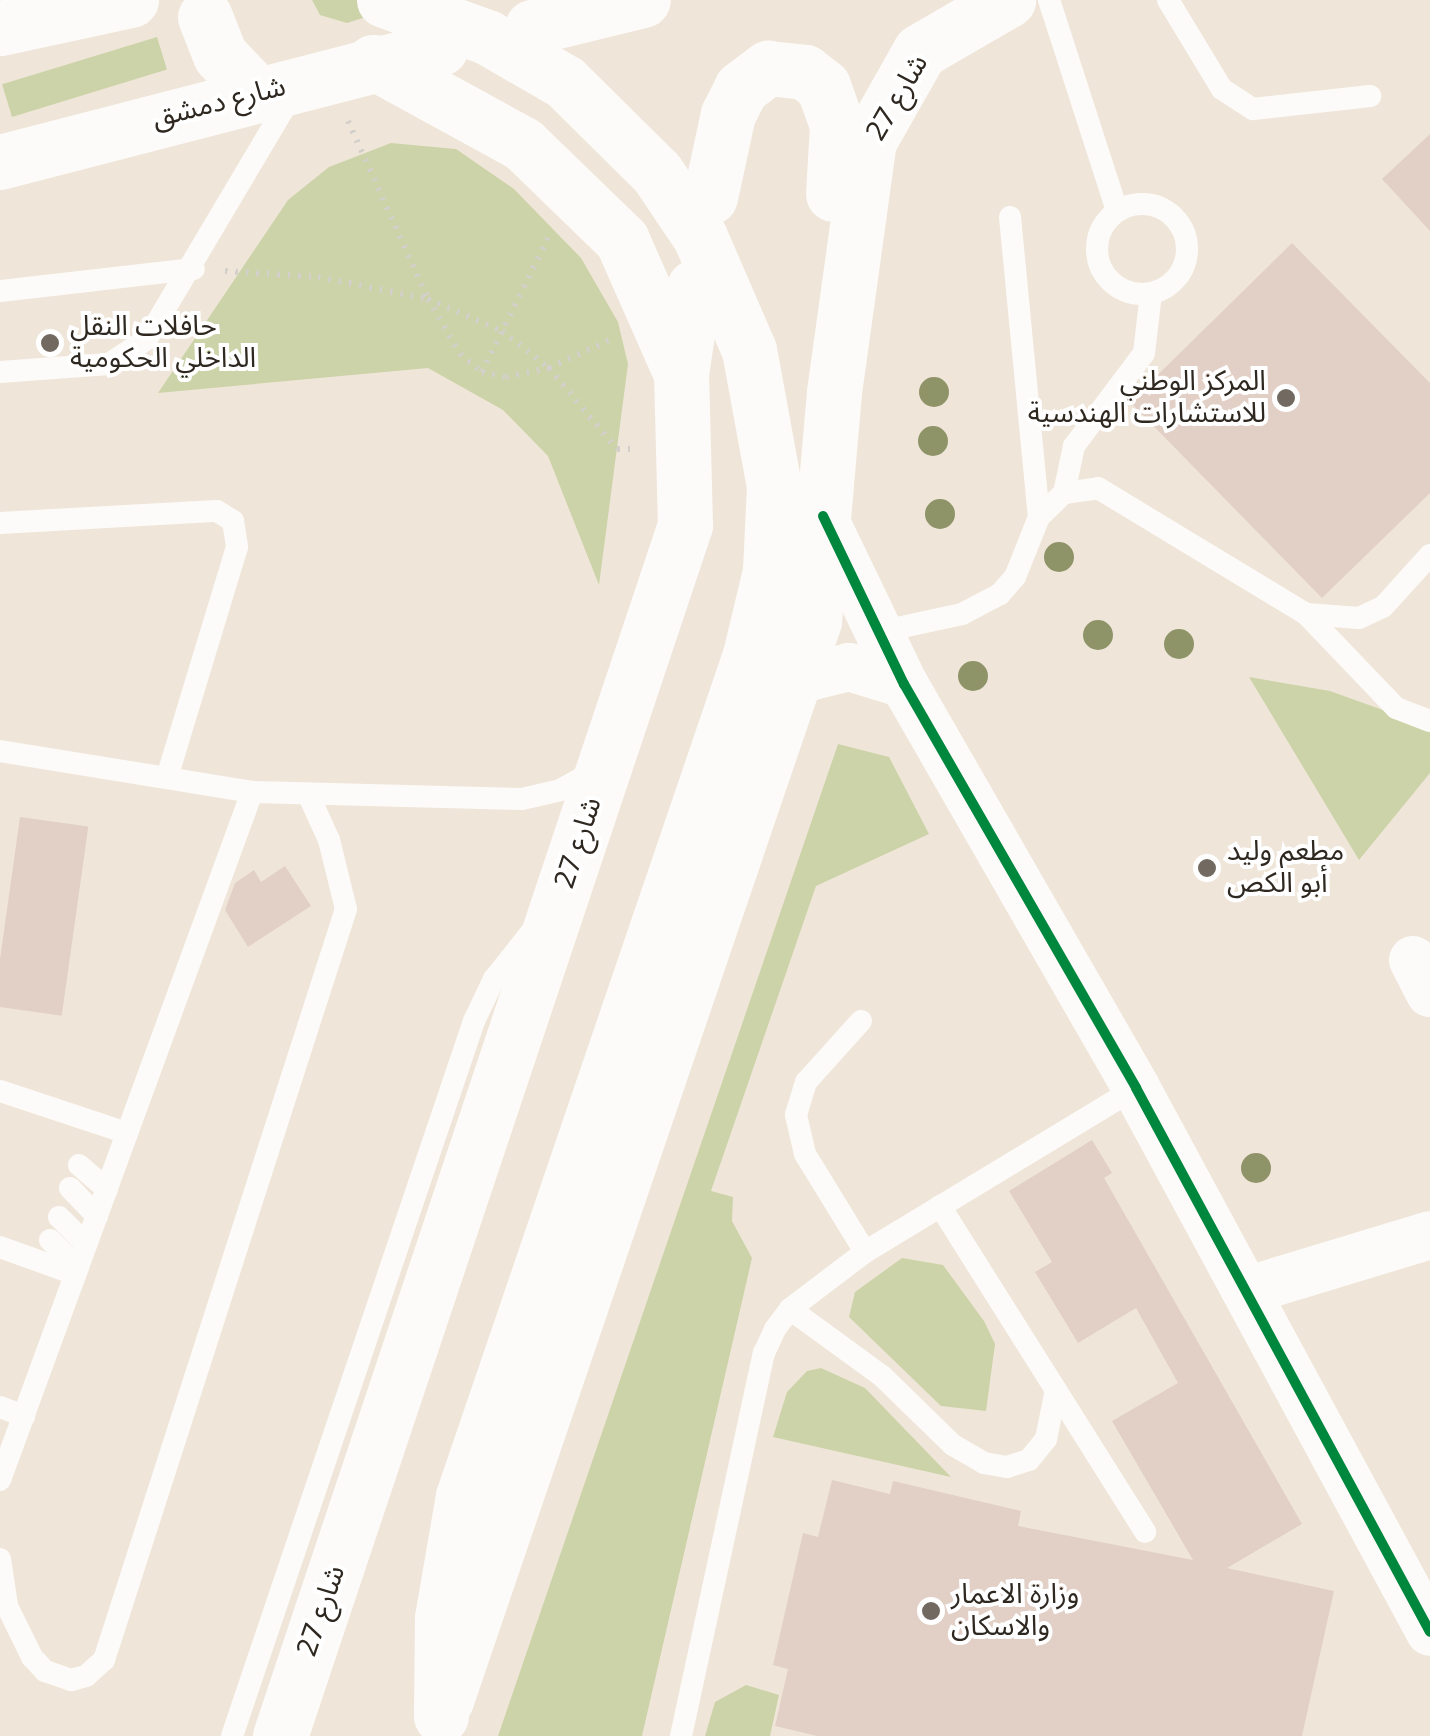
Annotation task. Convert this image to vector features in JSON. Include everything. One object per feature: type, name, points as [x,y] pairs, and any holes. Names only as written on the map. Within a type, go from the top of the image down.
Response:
[{"type":"main road","points":[[0,28],[131,0]]},
{"type":"main road","points":[[384,0],[487,37],[565,82],[657,173],[700,237],[749,350],[774,486],[770,571],[750,655],[462,1496],[442,1618],[437,1726]]},
{"type":"main road","points":[[532,27],[643,0]]},
{"type":"main road","name":"شارع 27","points":[[437,1726],[814,620],[834,392],[870,141],[920,50],[1008,0]]},
{"type":"main road","name":"شارع 27","points":[[205,16],[220,55],[314,78],[523,144],[622,240],[676,303],[681,374],[685,525],[280,1736]]},
{"type":"main road","name":"شارع دمشق","points":[[0,162],[440,48]]},
{"type":"main road","points":[[710,197],[728,114],[753,76],[786,68],[822,86],[838,125],[827,289],[834,392]]},
{"type":"street","points":[[823,516],[904,684],[1136,1088],[1430,1632]]},
{"type":"street","points":[[793,682],[849,667],[904,684]]},
{"type":"street","points":[[1246,1291],[1430,1235]]},
{"type":"lane","points":[[1049,0],[1117,211]]},
{"type":"lane","points":[[1168,0],[1222,89],[1253,110],[1370,96]]},
{"type":"lane","points":[[0,372],[108,364],[133,352],[194,269],[314,78]]},
{"type":"lane","points":[[1151,204],[1180,224],[1186,240],[1180,274],[1151,293],[1117,286],[1104,274],[1098,240],[1117,211],[1151,204]]},
{"type":"lane","points":[[1010,217],[1039,517]]},
{"type":"lane","points":[[0,291],[194,269]]},
{"type":"lane","points":[[879,632],[962,614],[1000,594],[1015,577],[1039,517],[1064,493],[1074,446],[1144,354],[1151,293]]},
{"type":"lane","points":[[1064,493],[1098,488],[1306,614],[1396,708],[1430,721]]},
{"type":"lane","points":[[0,523],[217,511],[233,521],[237,547],[167,778]]},
{"type":"lane","points":[[1306,614],[1359,618],[1383,607],[1430,555]]},
{"type":"lane","points":[[0,750],[252,792],[308,794],[522,798],[560,790],[606,764]]},
{"type":"lane","points":[[0,1480],[252,792]]},
{"type":"lane","points":[[0,1559],[7,1606],[32,1657],[44,1671],[71,1680],[86,1676],[104,1660],[346,909],[329,840],[308,794]]},
{"type":"lane","points":[[232,1736],[474,1020],[524,937],[558,908]]},
{"type":"lane","points":[[860,1020],[806,1082],[796,1115],[805,1154],[865,1252]]},
{"type":"lane","points":[[682,1736],[764,1353],[790,1309],[865,1252],[1136,1088]]},
{"type":"lane","points":[[0,1091],[127,1133]]},
{"type":"lane","points":[[80,1164],[106,1189]]},
{"type":"lane","points":[[70,1188],[97,1216]]},
{"type":"lane","points":[[940,1206],[1145,1532]]},
{"type":"lane","points":[[59,1217],[86,1244]]},
{"type":"lane","points":[[50,1240],[77,1270]]},
{"type":"lane","points":[[0,1246],[77,1270]]},
{"type":"lane","points":[[790,1309],[882,1376],[953,1445],[984,1463],[1006,1468],[1028,1460],[1046,1439],[1056,1390]]},
{"type":"lane","points":[[0,1407],[24,1416]]},
{"type":"path","points":[[314,78],[428,298],[460,354],[482,372],[506,377],[549,368],[676,303]]},
{"type":"path","points":[[482,372],[573,193]]},
{"type":"path","points":[[194,269],[318,277],[428,298],[502,331],[549,368],[617,449],[684,449]]},
{"type":"green space","points":[[312,0],[420,0],[347,23],[320,15]]},
{"type":"green space","points":[[157,37],[167,70],[12,117],[2,84]]},
{"type":"green space","points":[[391,143],[456,149],[514,189],[581,258],[618,322],[628,364],[599,585],[548,456],[503,410],[428,368],[158,393],[288,200],[329,167]]},
{"type":"green space","points":[[1249,677],[1330,691],[1430,727],[1430,773],[1359,860]]},
{"type":"green space","points":[[838,744],[889,757],[929,834],[816,886],[711,1191],[733,1197],[732,1221],[752,1258],[642,1736],[498,1736]]},
{"type":"green space","points":[[902,1258],[943,1265],[984,1321],[995,1344],[986,1411],[941,1406],[849,1317],[855,1292]]},
{"type":"green space","points":[[821,1368],[865,1388],[951,1477],[773,1437],[787,1392],[807,1371]]},
{"type":"green space","points":[[746,1685],[779,1695],[770,1736],[705,1736],[715,1702]]},
{"type":"building","points":[[1430,134],[1430,231],[1382,179]]},
{"type":"building","points":[[1292,243],[1430,383],[1430,493],[1322,598],[1130,402]]},
{"type":"building","points":[[20,817],[88,827],[62,1016],[0,1007],[0,959]]},
{"type":"building","points":[[285,866],[311,906],[248,947],[225,910],[235,883],[254,870],[261,882]]},
{"type":"building","points":[[1092,1140],[1112,1173],[1104,1178],[1302,1524],[1227,1568],[1334,1591],[1302,1736],[817,1736],[775,1726],[788,1669],[773,1665],[803,1533],[818,1537],[832,1480],[890,1494],[893,1481],[1021,1511],[1018,1526],[1193,1560],[1112,1421],[1178,1383],[1136,1308],[1078,1343],[1035,1272],[1052,1262],[1009,1191]]},
{"type":"cycle path","points":[[823,516],[904,684],[1136,1088],[1430,1632]]},
{"type":"place","name":"حافلات النقل الداخلي الحكومية","points":[[50,343]]},
{"type":"place","name":"المركز الوطني للاستشارات الهندسية","points":[[1286,398]]},
{"type":"place","name":"مطعم وليد أبو الكص","points":[[1207,868]]},
{"type":"place","name":"وزارة الاعمار والاسكان","points":[[931,1611]]}]
